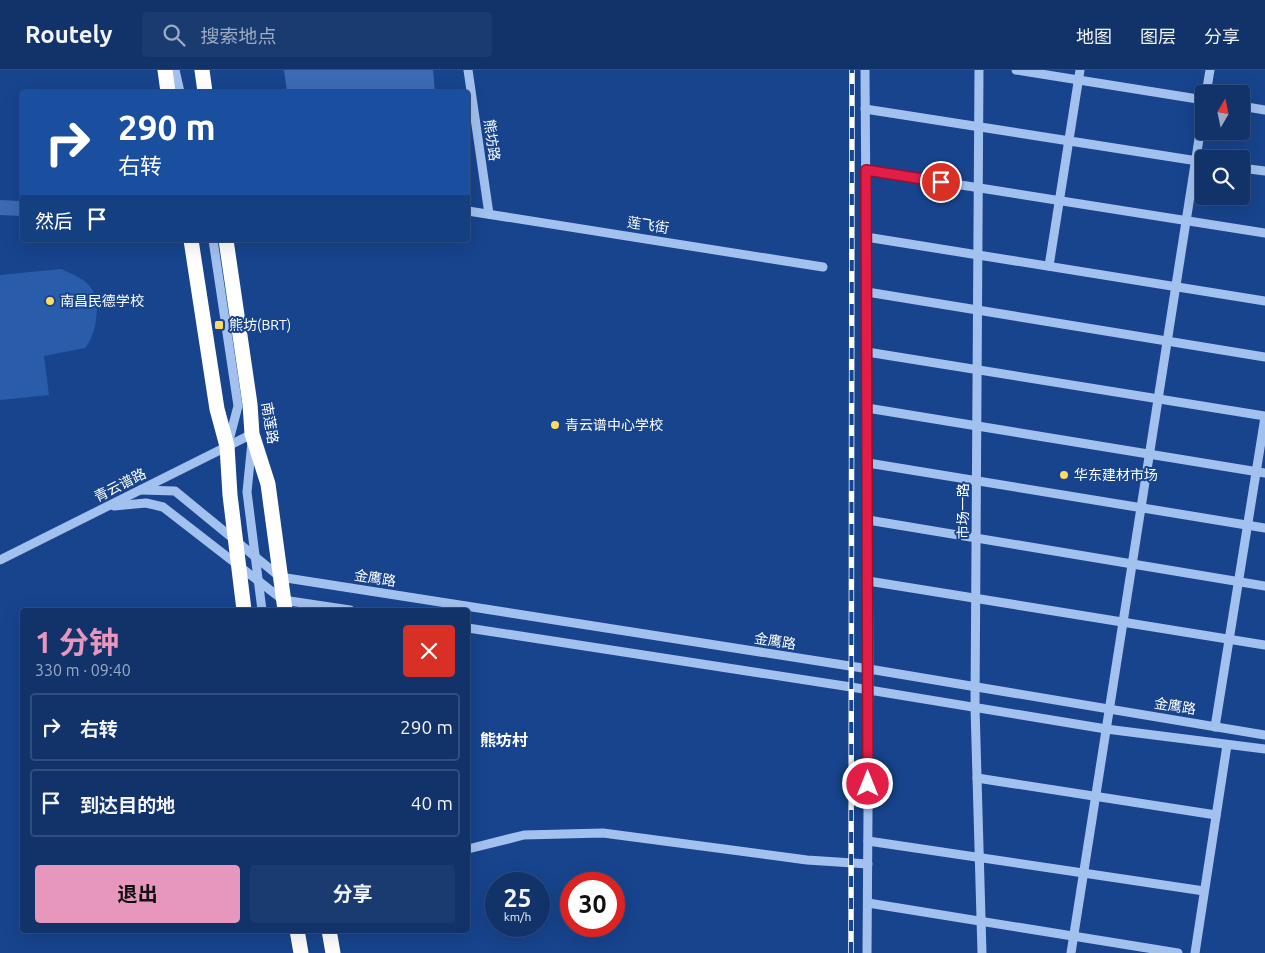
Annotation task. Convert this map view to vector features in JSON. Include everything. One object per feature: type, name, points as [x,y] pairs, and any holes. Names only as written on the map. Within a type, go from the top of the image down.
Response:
[{"type":"highway","points":[[165,70],[168,90]]},
{"type":"highway","points":[[202,70],[205,90]]},
{"type":"highway","points":[[191,242],[216,409],[227,446],[230,495],[244,608]]},
{"type":"highway","name":"南莲路","points":[[226,242],[250,404],[252,434],[268,484],[284,605]]},
{"type":"highway","points":[[298,933],[301,953]]},
{"type":"highway","points":[[329,933],[333,953]]},
{"type":"street","points":[[175,70],[180,90]]},
{"type":"street","name":"熊坊路","points":[[468,70],[489,214]]},
{"type":"street","points":[[865,70],[869,669],[867,953]]},
{"type":"street","name":"市场一路","points":[[979,70],[975,708],[982,953]]},
{"type":"street","points":[[1016,70],[1195,99]]},
{"type":"street","points":[[1049,266],[1080,70]]},
{"type":"street","points":[[1208,85],[1210,70]]},
{"type":"street","points":[[866,108],[1195,160]]},
{"type":"street","points":[[1250,108],[1265,110]]},
{"type":"street","points":[[1250,169],[1265,171]]},
{"type":"street","points":[[866,170],[1265,233]]},
{"type":"street","points":[[1071,953],[1186,220],[1195,182]]},
{"type":"street","name":"莲飞街","points":[[470,211],[823,267]]},
{"type":"street","points":[[866,237],[1265,301]]},
{"type":"street","points":[[213,242],[238,406],[227,446]]},
{"type":"street","points":[[867,292],[1265,357]]},
{"type":"street","points":[[867,352],[1265,416],[1261,472],[1248,525],[1215,727]]},
{"type":"street","points":[[867,408],[1261,472]]},
{"type":"street","points":[[252,434],[247,492],[262,608]]},
{"type":"street","name":"青云谱路","points":[[1,560],[252,434]]},
{"type":"street","points":[[868,463],[1265,528]]},
{"type":"street","points":[[141,490],[175,491],[280,578]]},
{"type":"street","points":[[108,506],[146,503],[164,506],[258,579],[284,605],[324,608]]},
{"type":"street","points":[[868,520],[1265,586]]},
{"type":"street","name":"金鹰路","points":[[280,578],[869,669],[1265,735]]},
{"type":"street","points":[[868,580],[1265,644]]},
{"type":"street","points":[[470,628],[1106,729],[1265,749]]},
{"type":"street","points":[[1195,953],[1227,744]]},
{"type":"street","points":[[977,778],[1216,815]]},
{"type":"street","points":[[470,848],[524,835],[602,833],[807,860],[868,864]]},
{"type":"street","points":[[868,841],[1204,891]]},
{"type":"street","points":[[868,904],[1178,953]]},
{"type":"shaded area","points":[[61,269],[85,282],[94,294],[97,310],[95,327],[89,343],[85,348],[44,356],[49,395],[0,400],[0,275]]},
{"type":"building","points":[[284,70],[433,70],[435,90],[287,90]]},
{"type":"building","points":[[0,200],[20,201],[20,216],[0,215]]},
{"type":"railway","points":[[851,953],[852,70]]},
{"type":"place","name":"南昌民德学校","points":[[50,301]]},
{"type":"place","name":"熊坊(BRT)","points":[[219,325]]},
{"type":"place","name":"青云谱中心学校","points":[[555,425]]},
{"type":"place","name":"华东建材市场","points":[[1064,475]]},
{"type":"district","name":"熊坊村","points":[[504,740]]},
{"type":"route","points":[[868,784],[866,170],[941,182]]}]
